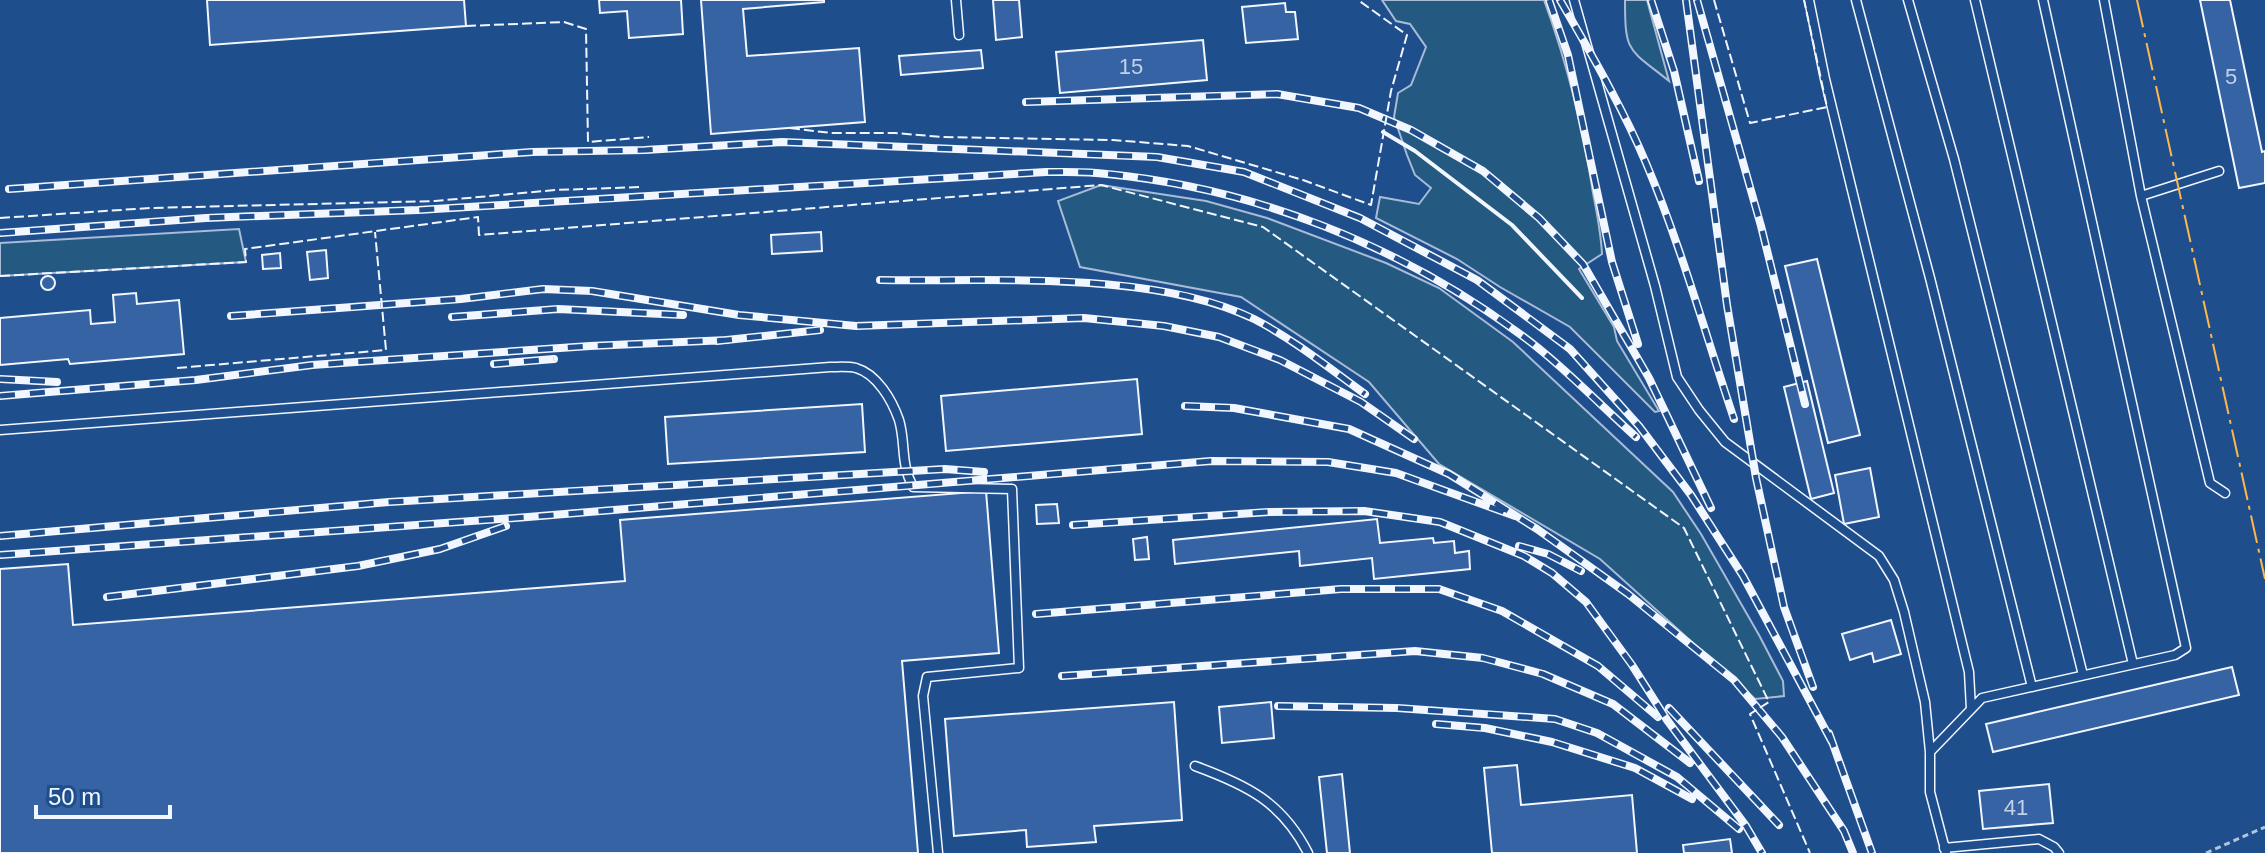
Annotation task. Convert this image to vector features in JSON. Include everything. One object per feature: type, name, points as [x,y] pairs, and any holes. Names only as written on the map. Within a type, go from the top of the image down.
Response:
[{"type":"lane","points":[[956,0],[959,35]]},
{"type":"lane","points":[[1574,0],[1655,286],[1677,377],[1725,442],[1879,556],[1894,580],[1925,702],[1930,792],[1945,850],[2039,839],[2059,853]]},
{"type":"lane","points":[[1809,0],[1969,672],[1971,709]]},
{"type":"lane","points":[[1856,0],[1930,278],[2032,687]]},
{"type":"lane","points":[[1908,0],[1954,159],[2083,675]]},
{"type":"lane","points":[[1975,0],[2133,664]]},
{"type":"lane","points":[[1930,752],[1982,698],[2175,655],[2186,648],[2043,0]]},
{"type":"lane","points":[[2104,0],[2141,196],[2210,483],[2225,493]]},
{"type":"lane","points":[[2141,196],[2219,171]]},
{"type":"lane","points":[[0,430],[830,367],[856,368],[873,377],[887,395],[899,421],[905,472],[913,487],[1012,489],[1019,668],[927,677],[923,696],[938,853]]},
{"type":"lane","points":[[1195,766],[1241,783],[1285,816],[1308,853]]},
{"type":"path","points":[[2206,853],[2265,827]]},
{"type":"shaded area","points":[[1382,0],[1544,0],[1573,95],[1600,231],[1602,254],[1579,269],[1659,411],[1655,412],[1570,327],[1457,259],[1376,218],[1380,197],[1419,204],[1431,188],[1415,175],[1394,117],[1398,93],[1411,85],[1426,47],[1410,24],[1396,21]]},
{"type":"shaded area","points":[[1625,0],[1647,0],[1669,81],[1637,55],[1628,41]]},
{"type":"shaded area","points":[[1101,185],[1206,201],[1267,218],[1386,263],[1439,288],[1513,342],[1673,492],[1759,635],[1783,681],[1784,696],[1755,699],[1600,559],[1439,464],[1369,382],[1241,297],[1080,267],[1058,201]]},
{"type":"shaded area","points":[[239,229],[246,262],[0,276],[0,243]]},
{"type":"building","points":[[207,0],[464,0],[466,26],[210,45]]},
{"type":"building","points":[[599,0],[681,0],[683,34],[629,38],[627,11],[600,13]]},
{"type":"building","points":[[701,0],[824,0],[743,9],[747,56],[859,48],[865,122],[711,134]]},
{"type":"building","points":[[993,0],[1019,0],[1022,37],[996,40]]},
{"type":"building","points":[[2200,0],[2230,0],[2262,152],[2265,151],[2265,183],[2239,188]]},
{"type":"building","points":[[1285,3],[1286,12],[1295,12],[1298,39],[1246,43],[1242,7]]},
{"type":"building","points":[[1203,40],[1207,80],[1060,93],[1056,52]]},
{"type":"building","points":[[981,50],[983,68],[901,75],[899,56]]},
{"type":"building","points":[[821,232],[822,251],[772,254],[771,235]]},
{"type":"building","points":[[326,250],[328,278],[310,280],[307,252]]},
{"type":"building","points":[[280,253],[281,268],[263,269],[262,255]]},
{"type":"building","points":[[1817,259],[1860,435],[1828,443],[1785,266]]},
{"type":"building","points":[[48,276],[55,283],[48,290],[41,283]]},
{"type":"building","points":[[136,293],[137,304],[179,300],[184,354],[70,364],[68,359],[0,365],[0,318],[90,310],[91,324],[115,322],[113,295]]},
{"type":"building","points":[[1137,379],[1142,434],[946,451],[941,396]]},
{"type":"building","points":[[1807,381],[1834,493],[1811,499],[1784,387]]},
{"type":"building","points":[[862,404],[865,452],[668,464],[665,417]]},
{"type":"building","points":[[1870,468],[1879,517],[1844,524],[1835,475]]},
{"type":"building","points":[[986,491],[999,653],[902,661],[918,853],[0,853],[0,569],[68,564],[73,625],[625,581],[620,520]]},
{"type":"building","points":[[1057,504],[1059,523],[1037,524],[1036,505]]},
{"type":"building","points":[[1377,519],[1380,543],[1433,538],[1434,543],[1454,541],[1455,553],[1469,551],[1470,569],[1374,579],[1372,558],[1300,566],[1299,551],[1175,564],[1173,540]]},
{"type":"building","points":[[1147,537],[1149,559],[1135,560],[1133,539]]},
{"type":"building","points":[[1891,620],[1901,654],[1874,662],[1872,653],[1850,660],[1842,634]]},
{"type":"building","points":[[2232,667],[2239,695],[1993,752],[1986,724]]},
{"type":"building","points":[[1174,702],[1182,820],[1094,826],[1096,842],[1027,847],[1026,830],[954,836],[945,719]]},
{"type":"building","points":[[1271,702],[1274,738],[1222,743],[1219,707]]},
{"type":"building","points":[[1517,765],[1521,805],[1632,795],[1637,853],[1492,853],[1484,768]]},
{"type":"building","points":[[1342,774],[1350,853],[1327,853],[1319,777]]},
{"type":"building","points":[[2049,784],[2053,823],[1983,829],[1979,791]]},
{"type":"building","points":[[1730,839],[1732,853],[1684,853],[1683,845]]},
{"type":"railway","points":[[1549,0],[1568,55],[1612,262],[1638,344]]},
{"type":"railway","points":[[1560,0],[1637,142],[1659,194],[1734,419]]},
{"type":"railway","points":[[1651,0],[1674,71],[1699,181]]},
{"type":"railway","points":[[1686,0],[1727,305],[1756,478],[1784,607],[1813,687]]},
{"type":"railway","points":[[1697,0],[1761,226],[1805,404]]},
{"type":"railway","points":[[1026,102],[1277,94],[1359,108],[1411,130],[1483,171],[1539,218],[1583,264],[1649,378],[1711,508]]},
{"type":"railway","points":[[9,189],[532,152],[645,150],[782,142],[1157,157],[1244,172],[1360,218],[1477,280],[1570,349],[1639,426],[1691,495],[1743,576],[1833,744]]},
{"type":"railway","points":[[0,233],[206,218],[418,210],[1046,172],[1099,173],[1216,192],[1270,207],[1374,247],[1471,301],[1517,332],[1563,369],[1636,437]]},
{"type":"railway","points":[[880,280],[1071,282],[1169,293],[1214,303],[1268,327],[1365,394]]},
{"type":"railway","points":[[231,316],[461,299],[543,289],[592,291],[739,315],[856,326],[1084,318],[1164,326],[1219,337],[1280,360],[1361,402],[1414,439]]},
{"type":"railway","points":[[452,317],[558,309],[683,315]]},
{"type":"railway","points":[[717,341],[820,330]]},
{"type":"railway","points":[[0,396],[196,380],[312,365],[728,340]]},
{"type":"railway","points":[[494,364],[554,359]]},
{"type":"railway","points":[[0,379],[57,382]]},
{"type":"railway","points":[[1185,406],[1234,408],[1349,429],[1449,474],[1537,529],[1628,594],[1734,680],[1782,737],[1844,831],[1853,853]]},
{"type":"railway","points":[[0,555],[528,517],[1211,461],[1328,462],[1396,473],[1515,516]]},
{"type":"railway","points":[[0,536],[389,502],[945,469],[984,472]]},
{"type":"railway","points":[[1073,525],[1269,512],[1364,511],[1440,522],[1524,556],[1552,573],[1586,602],[1667,720],[1746,826],[1762,853]]},
{"type":"railway","points":[[107,597],[358,566],[440,549],[506,526]]},
{"type":"railway","points":[[1519,546],[1548,554],[1581,571]]},
{"type":"railway","points":[[1036,614],[1341,589],[1439,589],[1502,611],[1598,666],[1658,717]]},
{"type":"railway","points":[[1062,676],[1415,651],[1483,658],[1543,674],[1613,704],[1690,763]]},
{"type":"railway","points":[[1278,706],[1397,708],[1555,719],[1597,733],[1677,777],[1739,829]]},
{"type":"railway","points":[[1669,708],[1779,825]]},
{"type":"railway","points":[[1436,724],[1485,728],[1552,742],[1635,768],[1692,799]]},
{"type":"railway","points":[[1829,733],[1872,853]]},
{"type":"fence","points":[[790,128],[831,133],[1113,140],[1188,146],[1303,180],[1371,205],[1391,91],[1407,35],[1358,0]]},
{"type":"fence","points":[[1714,0],[1750,123],[1827,107],[1804,0]]},
{"type":"fence","points":[[466,26],[564,22],[586,29],[588,142],[649,137]]},
{"type":"fence","points":[[0,276],[246,262],[245,249],[478,217],[479,235],[1101,185],[1263,227],[1684,528],[1769,702],[1750,714],[1810,853]]},
{"type":"fence","points":[[0,218],[150,208],[435,201],[555,190],[642,187]]},
{"type":"fence","points":[[177,368],[386,350],[375,232]]},
{"type":"wall","points":[[1383,132],[1415,151],[1512,225],[1582,298]]},
{"type":"power","points":[[2137,0],[2265,579]]}]
